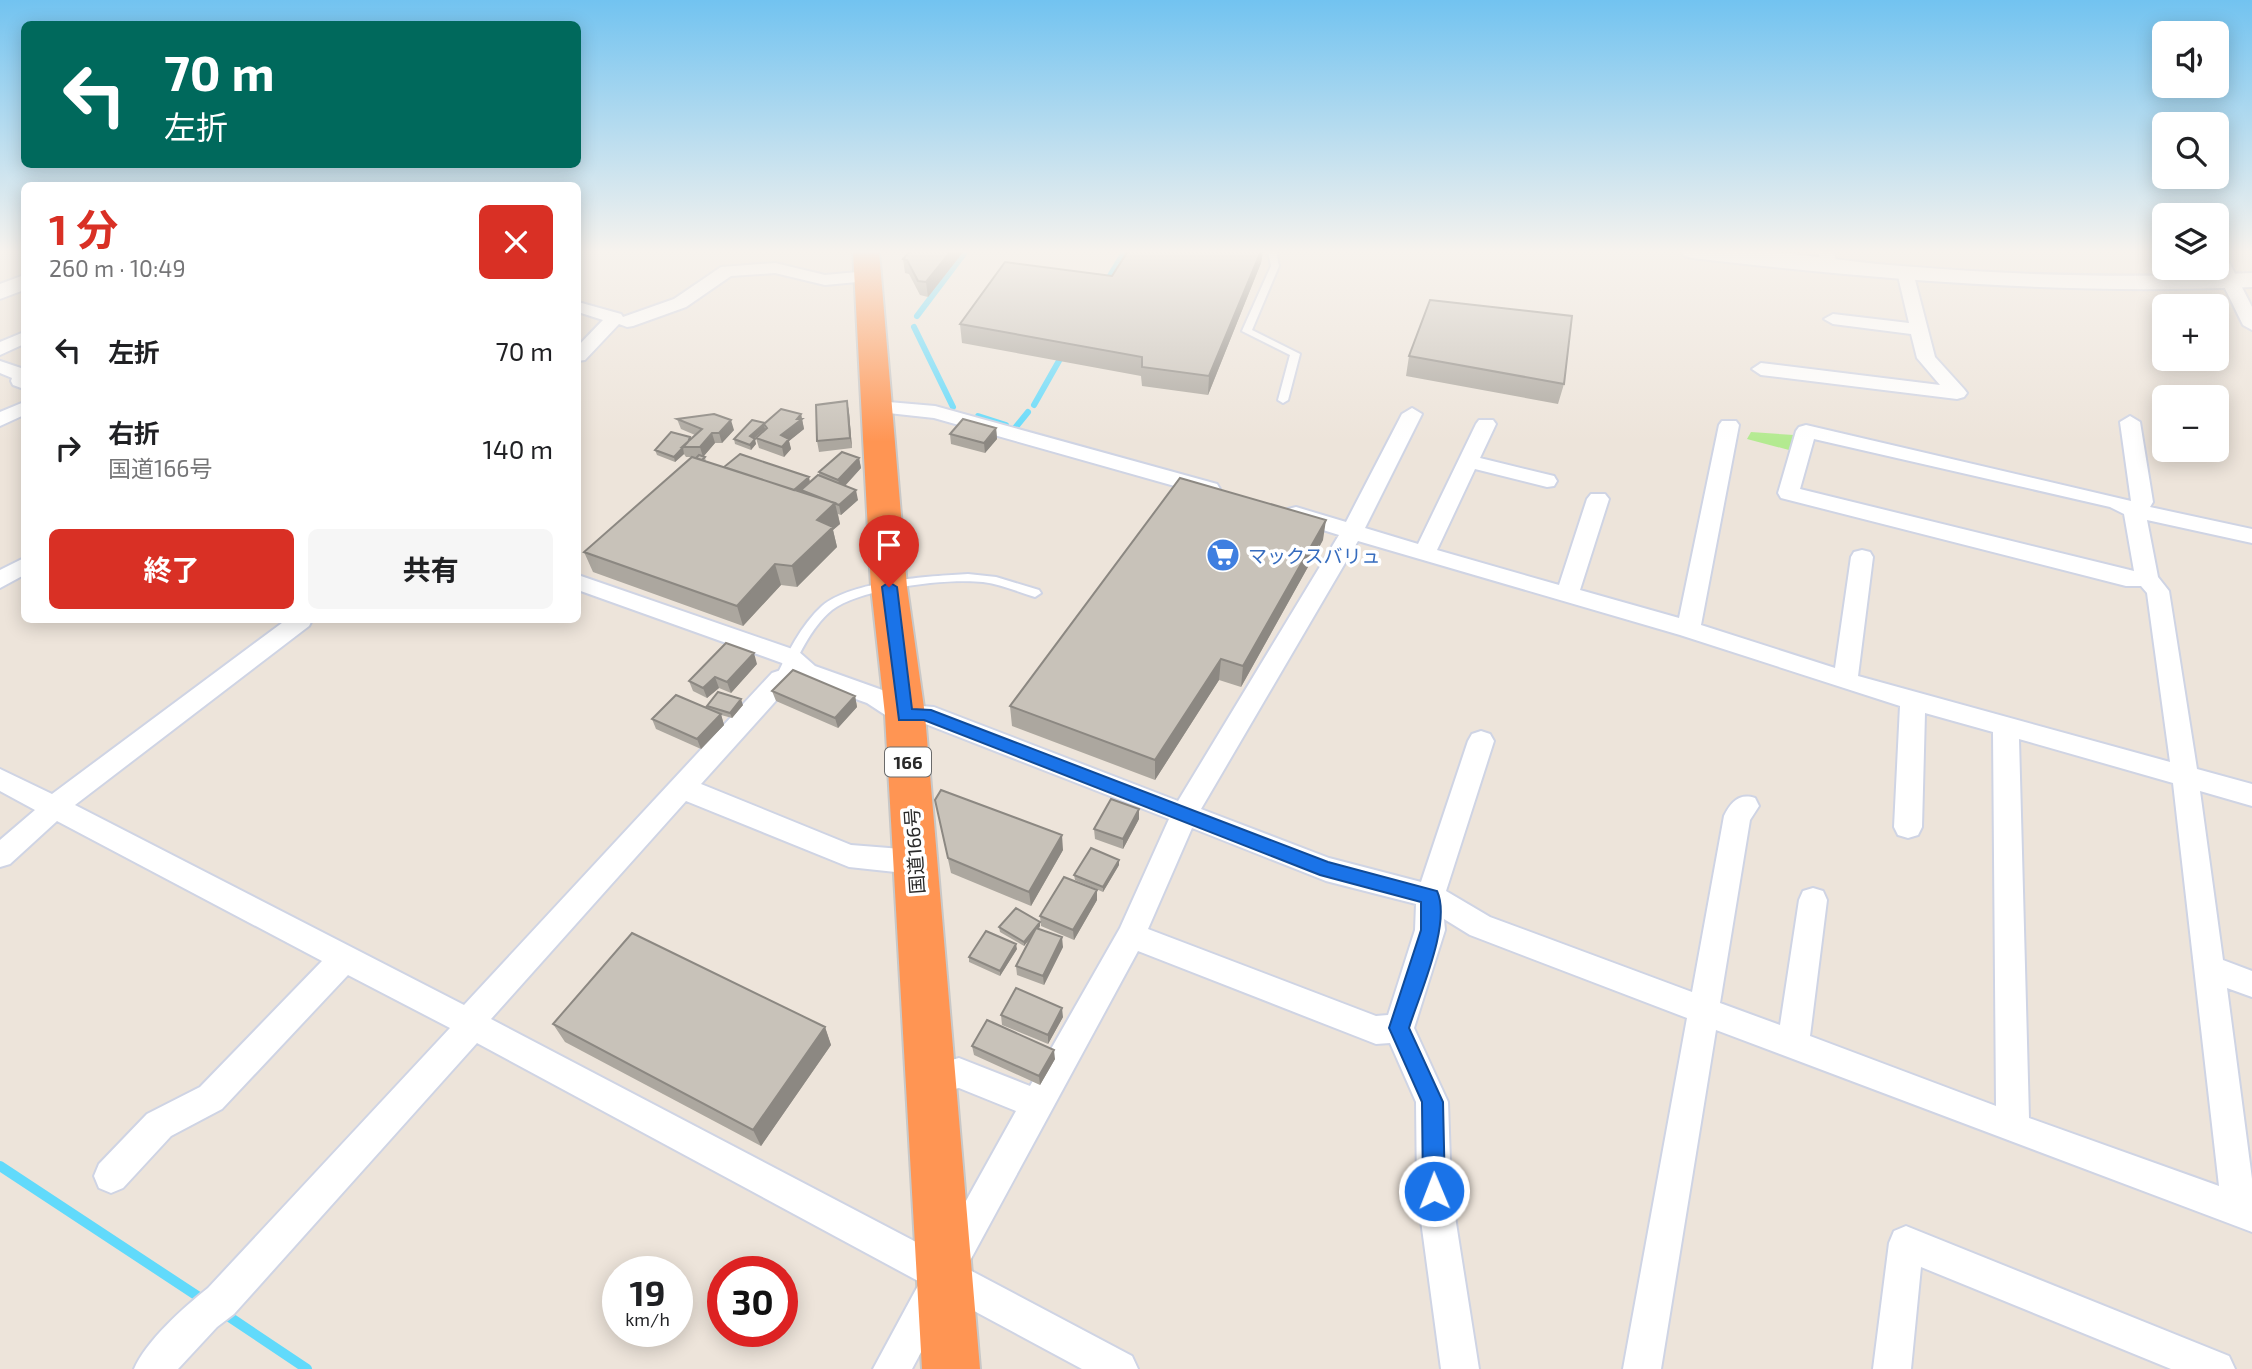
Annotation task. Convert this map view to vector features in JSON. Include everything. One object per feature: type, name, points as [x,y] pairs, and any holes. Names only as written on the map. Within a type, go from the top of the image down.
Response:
[{"type":"highway","name":"国道166号","points":[[871,315],[889,587],[905,715],[951,1369]]},
{"type":"street","points":[[581,353],[615,317],[607,315]]},
{"type":"street","points":[[627,322],[647,315]]},
{"type":"street","points":[[1761,369],[1957,393],[1926,358],[1916,315]]},
{"type":"street","points":[[1833,319],[1902,329],[1919,328]]},
{"type":"street","points":[[0,349],[21,338]]},
{"type":"street","points":[[0,367],[21,374]]},
{"type":"street","points":[[877,407],[936,412],[1233,496]]},
{"type":"street","points":[[0,421],[21,410]]},
{"type":"street","points":[[892,1369],[1131,935],[1185,813],[1353,530],[1412,414]]},
{"type":"street","points":[[2130,422],[2142,502],[2134,510]]},
{"type":"street","points":[[1424,554],[1486,424]]},
{"type":"street","points":[[1688,629],[1729,425]]},
{"type":"street","points":[[2147,579],[2126,578],[1788,493],[1806,431],[2252,536]]},
{"type":"street","points":[[1469,461],[1547,481]]},
{"type":"street","points":[[1567,595],[1598,499]]},
{"type":"street","points":[[1273,507],[1424,554],[1688,629],[1845,681],[2252,795]]},
{"type":"street","points":[[581,583],[786,668],[806,672],[876,697],[905,715],[925,714],[1326,869],[1430,896],[1480,926],[2013,1128],[2246,1212],[2208,968],[2185,775],[2158,591],[2147,579],[2134,510]]},
{"type":"street","points":[[1845,681],[1862,557]]},
{"type":"street","points":[[0,580],[21,567]]},
{"type":"street","points":[[0,856],[36,827],[55,806],[297,623]]},
{"type":"street","points":[[153,1369],[212,1308],[471,1023],[685,786],[786,668]]},
{"type":"street","points":[[1908,827],[1913,699]]},
{"type":"street","points":[[2006,724],[2013,1128]]},
{"type":"street","points":[[1460,1369],[1434,1191],[1432,1102],[1399,1028],[1430,930],[1430,896],[1481,741]]},
{"type":"street","points":[[0,779],[471,1023],[1119,1369]]},
{"type":"street","points":[[685,786],[699,796],[849,856],[914,862]]},
{"type":"street","points":[[1642,1369],[1737,816],[1746,806]]},
{"type":"street","points":[[1793,1044],[1813,900]]},
{"type":"street","points":[[1131,935],[1376,1030],[1399,1028]]},
{"type":"street","points":[[111,1176],[159,1125],[211,1098],[345,958]]},
{"type":"street","points":[[2208,968],[2252,984]]},
{"type":"street","points":[[929,1080],[959,1073],[1038,1104]]},
{"type":"street","points":[[1892,1369],[1906,1243],[2216,1369]]},
{"type":"lane","points":[[1254,315],[1247,331],[1295,354],[1283,400]]},
{"type":"lane","points":[[786,668],[828,606],[862,591],[928,581],[983,578],[1035,593]]},
{"type":"green space","points":[[1751,432],[1794,435],[1789,450],[1747,439]]},
{"type":"building","points":[[967,315],[1234,315],[1209,376],[1142,367],[1142,357],[960,324]]},
{"type":"building","points":[[1424,315],[1572,316],[1564,384],[1409,356]]},
{"type":"building","points":[[847,401],[850,438],[817,441],[816,405]]},
{"type":"building","points":[[781,409],[801,414],[797,419],[802,419],[781,435],[789,439],[782,447],[756,438],[767,428],[764,424]]},
{"type":"building","points":[[714,414],[731,420],[719,433],[712,433],[700,447],[682,447],[702,429],[677,419]]},
{"type":"building","points":[[963,419],[996,428],[984,443],[950,434]]},
{"type":"building","points":[[752,420],[765,423],[750,436],[755,439],[750,445],[734,439]]},
{"type":"building","points":[[671,432],[690,437],[674,457],[655,450]]},
{"type":"building","points":[[842,452],[859,458],[838,480],[819,472]]},
{"type":"building","points":[[740,454],[809,477],[794,490],[724,467]]},
{"type":"building","points":[[692,457],[835,503],[817,520],[833,527],[792,566],[775,564],[737,606],[584,552]]},
{"type":"building","points":[[818,475],[856,490],[839,505],[801,490]]},
{"type":"building","points":[[1180,478],[1326,520],[1243,666],[1221,659],[1155,760],[1010,706]]},
{"type":"building","points":[[726,643],[754,653],[727,682],[715,677],[703,688],[689,681]]},
{"type":"building","points":[[793,670],[855,696],[835,718],[772,691]]},
{"type":"building","points":[[718,692],[741,699],[730,713],[707,706]]},
{"type":"building","points":[[676,695],[721,714],[697,739],[652,719]]},
{"type":"building","points":[[941,790],[1062,835],[1029,892],[948,858],[935,800]]},
{"type":"building","points":[[1111,799],[1139,809],[1123,839],[1094,829]]},
{"type":"building","points":[[1091,848],[1119,860],[1103,887],[1074,875]]},
{"type":"building","points":[[1064,877],[1097,890],[1073,930],[1040,916]]},
{"type":"building","points":[[1016,908],[1040,922],[1024,942],[999,927]]},
{"type":"building","points":[[1036,928],[1062,937],[1043,976],[1016,966]]},
{"type":"building","points":[[986,931],[1016,944],[1000,971],[969,957]]},
{"type":"building","points":[[632,933],[825,1027],[753,1130],[553,1024]]},
{"type":"building","points":[[1016,988],[1062,1008],[1048,1035],[1001,1015]]},
{"type":"building","points":[[987,1020],[1054,1050],[1039,1076],[972,1046]]},
{"type":"waterway","points":[[914,327],[953,407]]},
{"type":"waterway","points":[[1034,405],[1064,352]]},
{"type":"waterway","points":[[1015,428],[1028,412]]},
{"type":"waterway","points":[[978,416],[1006,425]]},
{"type":"waterway","points":[[0,1166],[205,1301]]},
{"type":"waterway","points":[[222,1312],[307,1369]]},
{"type":"place","name":"マックスバリュ","points":[[1223,555]]},
{"type":"route","points":[[889,587],[905,715],[925,714],[1326,869],[1430,896],[1430,930],[1399,1028],[1432,1102],[1434,1191]]}]
